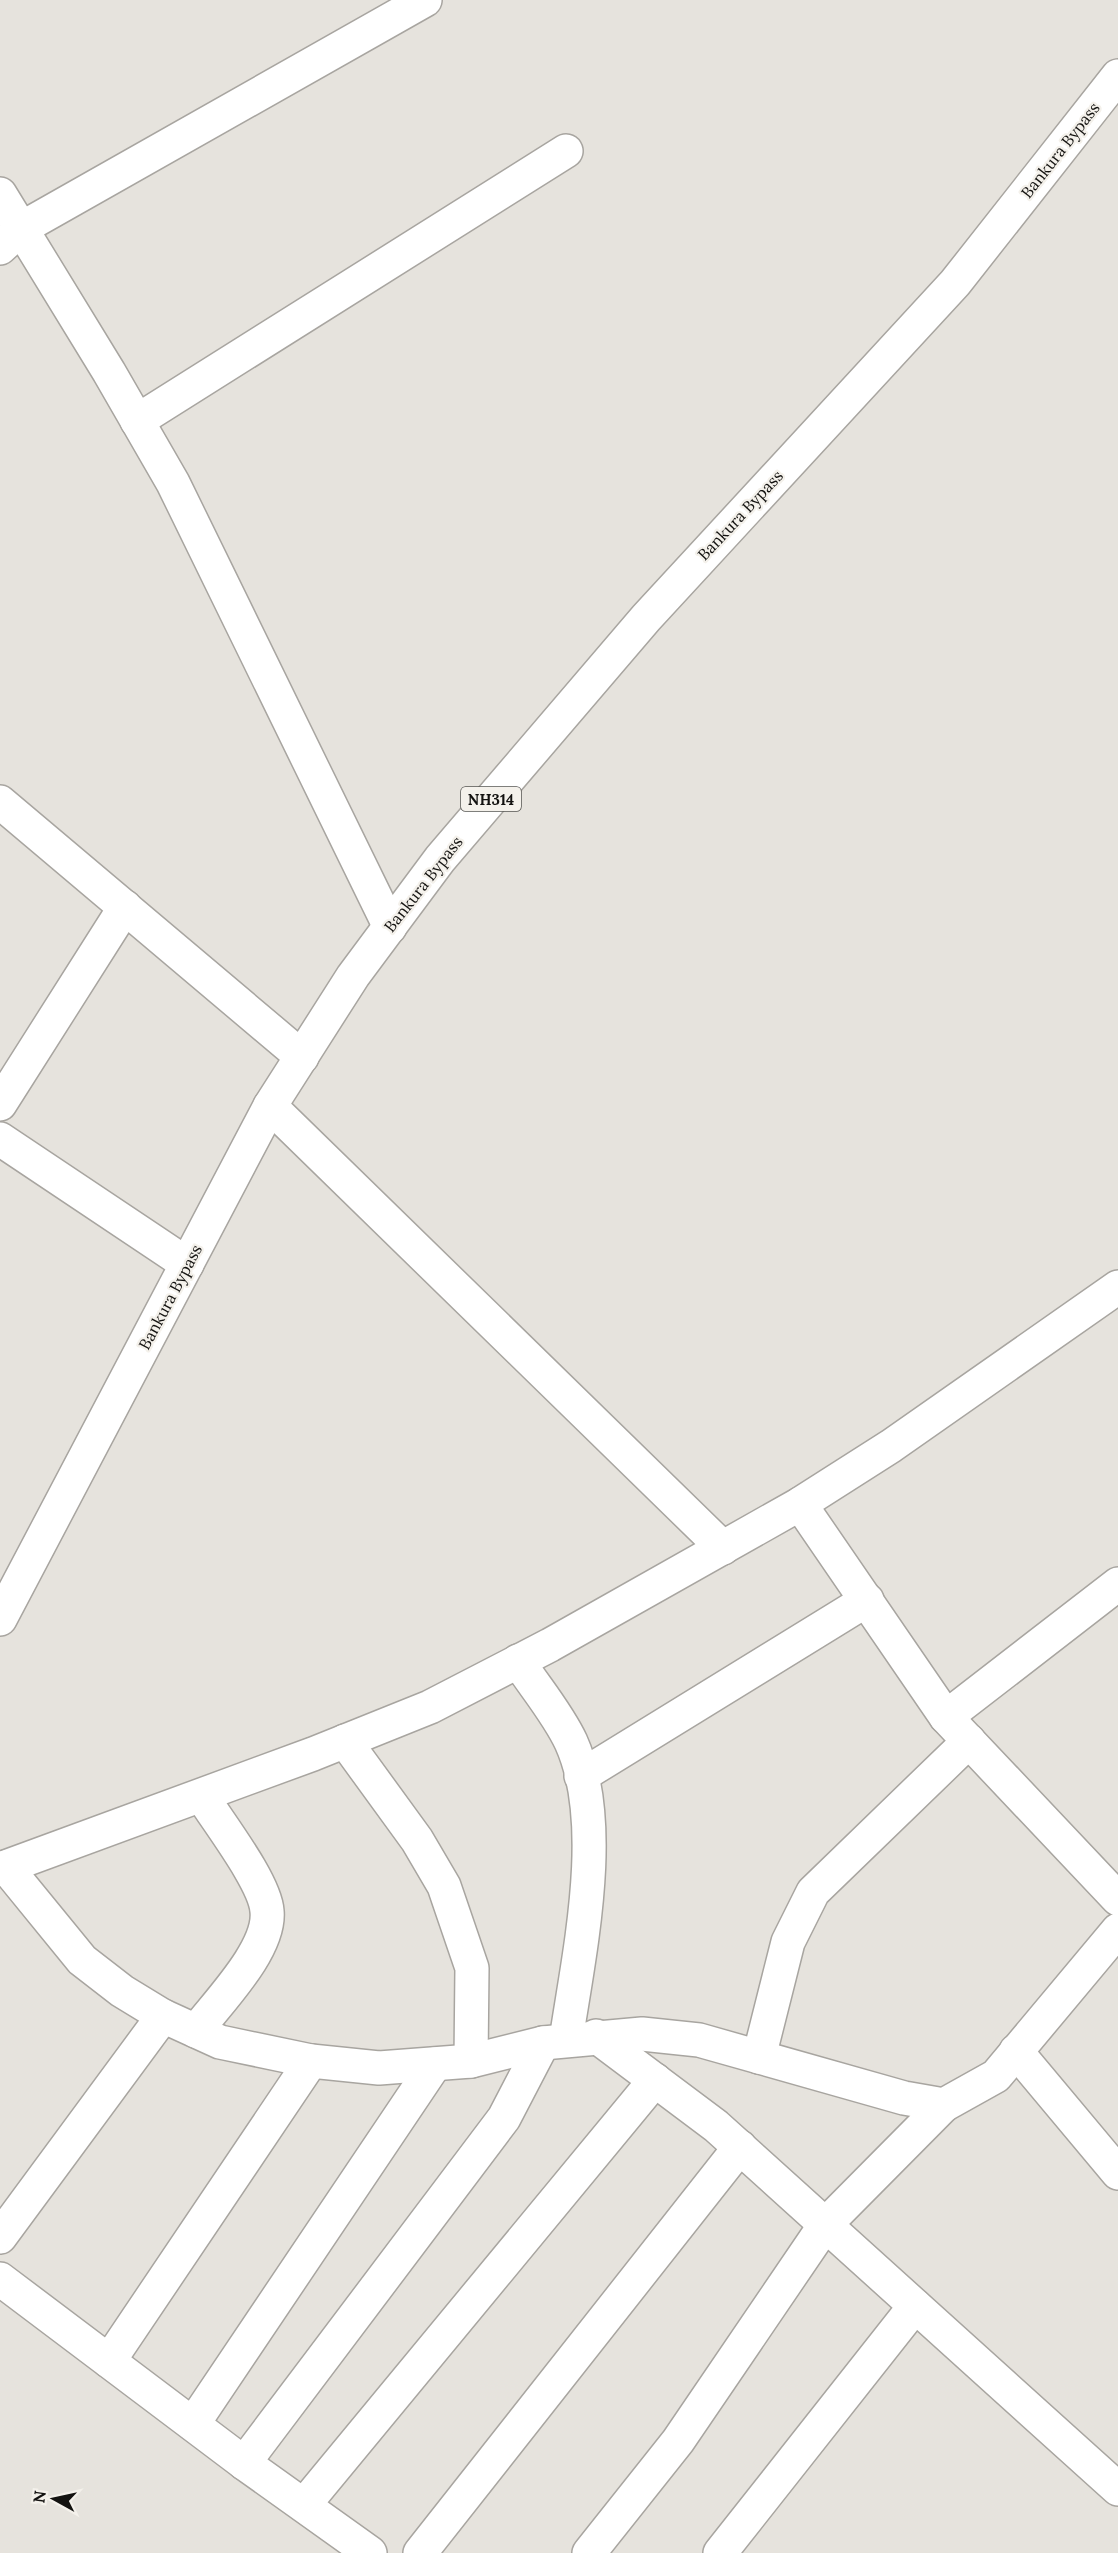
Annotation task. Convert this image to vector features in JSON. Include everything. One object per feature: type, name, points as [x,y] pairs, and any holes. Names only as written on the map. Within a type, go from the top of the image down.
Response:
[{"type":"main road","points":[[11,238],[426,0]]},
{"type":"main road","name":"Bankura Bypass","points":[[0,1619],[270,1106],[353,976],[440,859],[646,618],[955,283],[1118,76]]},
{"type":"main road","points":[[137,421],[566,151]]},
{"type":"main road","points":[[0,194],[11,238],[137,421],[173,483],[390,927]]},
{"type":"main road","points":[[0,802],[302,1058]]},
{"type":"main road","points":[[0,1104],[125,907]]},
{"type":"main road","points":[[270,1106],[723,1548]]},
{"type":"main road","points":[[0,1139],[188,1264]]},
{"type":"main road","points":[[944,2105],[904,2098],[699,2040],[642,2034],[569,2040],[471,2061],[379,2068],[311,2061],[220,2042],[163,2016],[122,1991],[82,1960],[3,1868],[202,1796],[430,1707],[518,1661],[800,1504],[891,1446],[1118,1287]]},
{"type":"main road","points":[[800,1504],[945,1717],[1118,1899]]},
{"type":"main road","points":[[945,1717],[1118,1584]]},
{"type":"main road","points":[[581,1776],[867,1600]]},
{"type":"main road","points":[[244,2463],[504,2118],[569,2040],[586,1901],[588,1817],[581,1776],[571,1741],[518,1661]]},
{"type":"main road","points":[[345,1741],[417,1840],[444,1886],[472,1968],[471,2061]]},
{"type":"main road","points":[[759,2057],[788,1942],[813,1892],[969,1741]]},
{"type":"main road","points":[[195,2031],[257,1950],[265,1931],[267,1911],[260,1888],[202,1796]]},
{"type":"main road","points":[[589,2553],[678,2441],[825,2224],[944,2105],[996,2076],[1118,1930]]},
{"type":"main road","points":[[0,2237],[163,2016]]},
{"type":"main road","points":[[569,2040],[655,2080],[716,2126],[1118,2489]]},
{"type":"main road","points":[[1016,2051],[1118,2173]]},
{"type":"main road","points":[[109,2361],[311,2061]]},
{"type":"main road","points":[[193,2424],[435,2064]]},
{"type":"main road","points":[[304,2505],[655,2080]]},
{"type":"main road","points":[[420,2553],[740,2147]]},
{"type":"main road","points":[[0,2279],[244,2463],[304,2505],[328,2541],[370,2553]]},
{"type":"main road","points":[[720,2553],[915,2306]]}]
